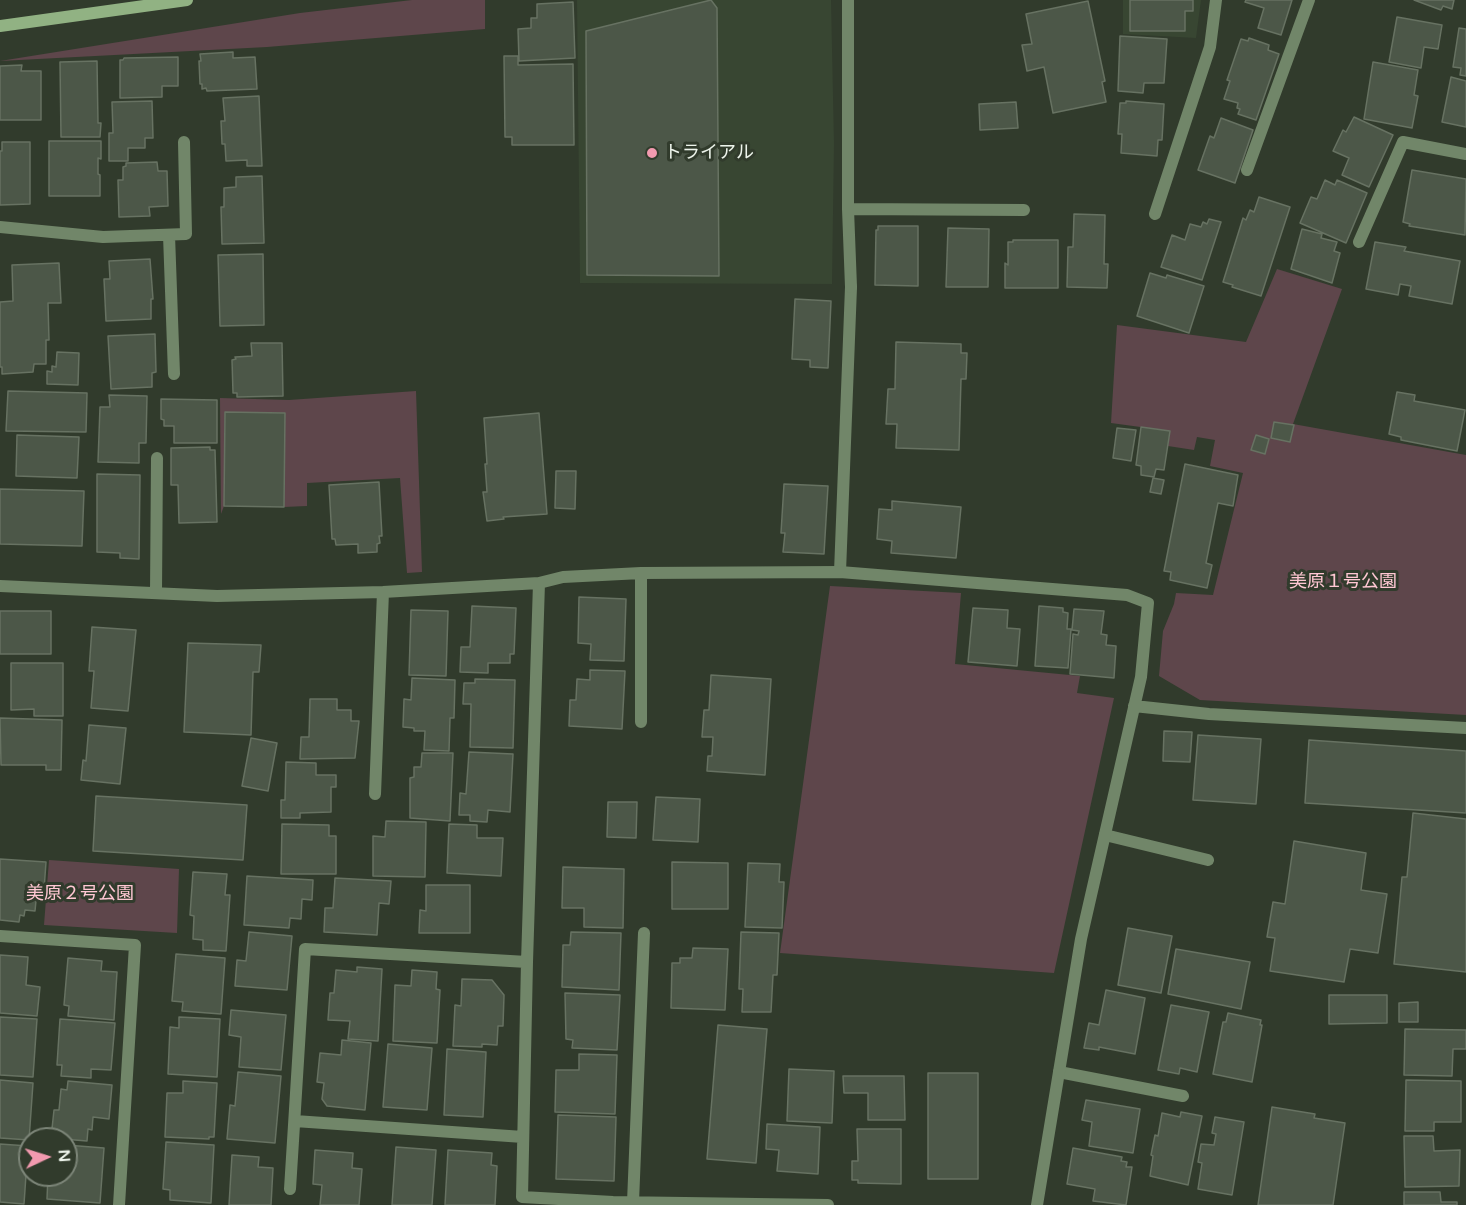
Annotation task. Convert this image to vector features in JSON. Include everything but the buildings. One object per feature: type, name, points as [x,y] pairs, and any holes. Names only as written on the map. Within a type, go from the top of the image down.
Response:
[{"type":"street","points":[[0,26],[187,0]]},
{"type":"street","points":[[840,572],[851,287],[848,209],[848,0]]},
{"type":"street","points":[[1155,214],[1210,47],[1216,0]]},
{"type":"street","points":[[1247,170],[1309,0]]},
{"type":"street","points":[[0,227],[103,237],[186,234],[184,142]]},
{"type":"street","points":[[1359,242],[1403,142],[1466,154]]},
{"type":"street","points":[[848,209],[1024,210]]},
{"type":"street","points":[[169,234],[174,374]]},
{"type":"street","points":[[156,592],[157,458]]},
{"type":"street","points":[[0,586],[217,596],[383,592],[539,583],[563,577],[640,573],[840,572],[1126,595],[1148,603],[1141,677],[1081,939],[1037,1205]]},
{"type":"street","points":[[640,573],[641,722]]},
{"type":"street","points":[[539,583],[522,1197],[613,1203],[828,1205]]},
{"type":"street","points":[[375,794],[383,592]]},
{"type":"street","points":[[1134,706],[1209,714],[1466,728]]},
{"type":"street","points":[[1105,835],[1208,860]]},
{"type":"street","points":[[633,1202],[644,933]]},
{"type":"street","points":[[0,936],[135,945],[119,1205]]},
{"type":"street","points":[[290,1190],[305,949],[527,962]]},
{"type":"street","points":[[1059,1072],[1183,1096]]},
{"type":"street","points":[[295,1121],[523,1137]]},
{"type":"shaded area","points":[[577,0],[831,0],[834,144],[832,284],[580,283]]},
{"type":"shaded area","points":[[1123,0],[1201,0],[1196,38],[1123,34]]},
{"type":"green space","points":[[412,0],[485,0],[485,29],[267,47],[0,61],[300,13]]},
{"type":"green space","name":"美原１号公園","points":[[1277,269],[1342,289],[1293,424],[1466,455],[1466,715],[1200,700],[1159,676],[1163,631],[1176,593],[1213,595],[1243,473],[1210,466],[1215,440],[1197,437],[1194,450],[1168,446],[1170,431],[1111,423],[1117,325],[1246,342]]},
{"type":"green space","points":[[416,391],[422,572],[407,573],[400,478],[307,483],[307,506],[284,507],[284,413],[225,412],[224,506],[221,514],[220,398],[289,400]]},
{"type":"green space","points":[[830,586],[961,593],[955,664],[1080,676],[1077,693],[1114,698],[1054,973],[780,953]]},
{"type":"green space","name":"美原２号公園","points":[[49,860],[179,869],[177,933],[44,925]]},
{"type":"place","name":"トライアル","points":[[652,153]]}]
